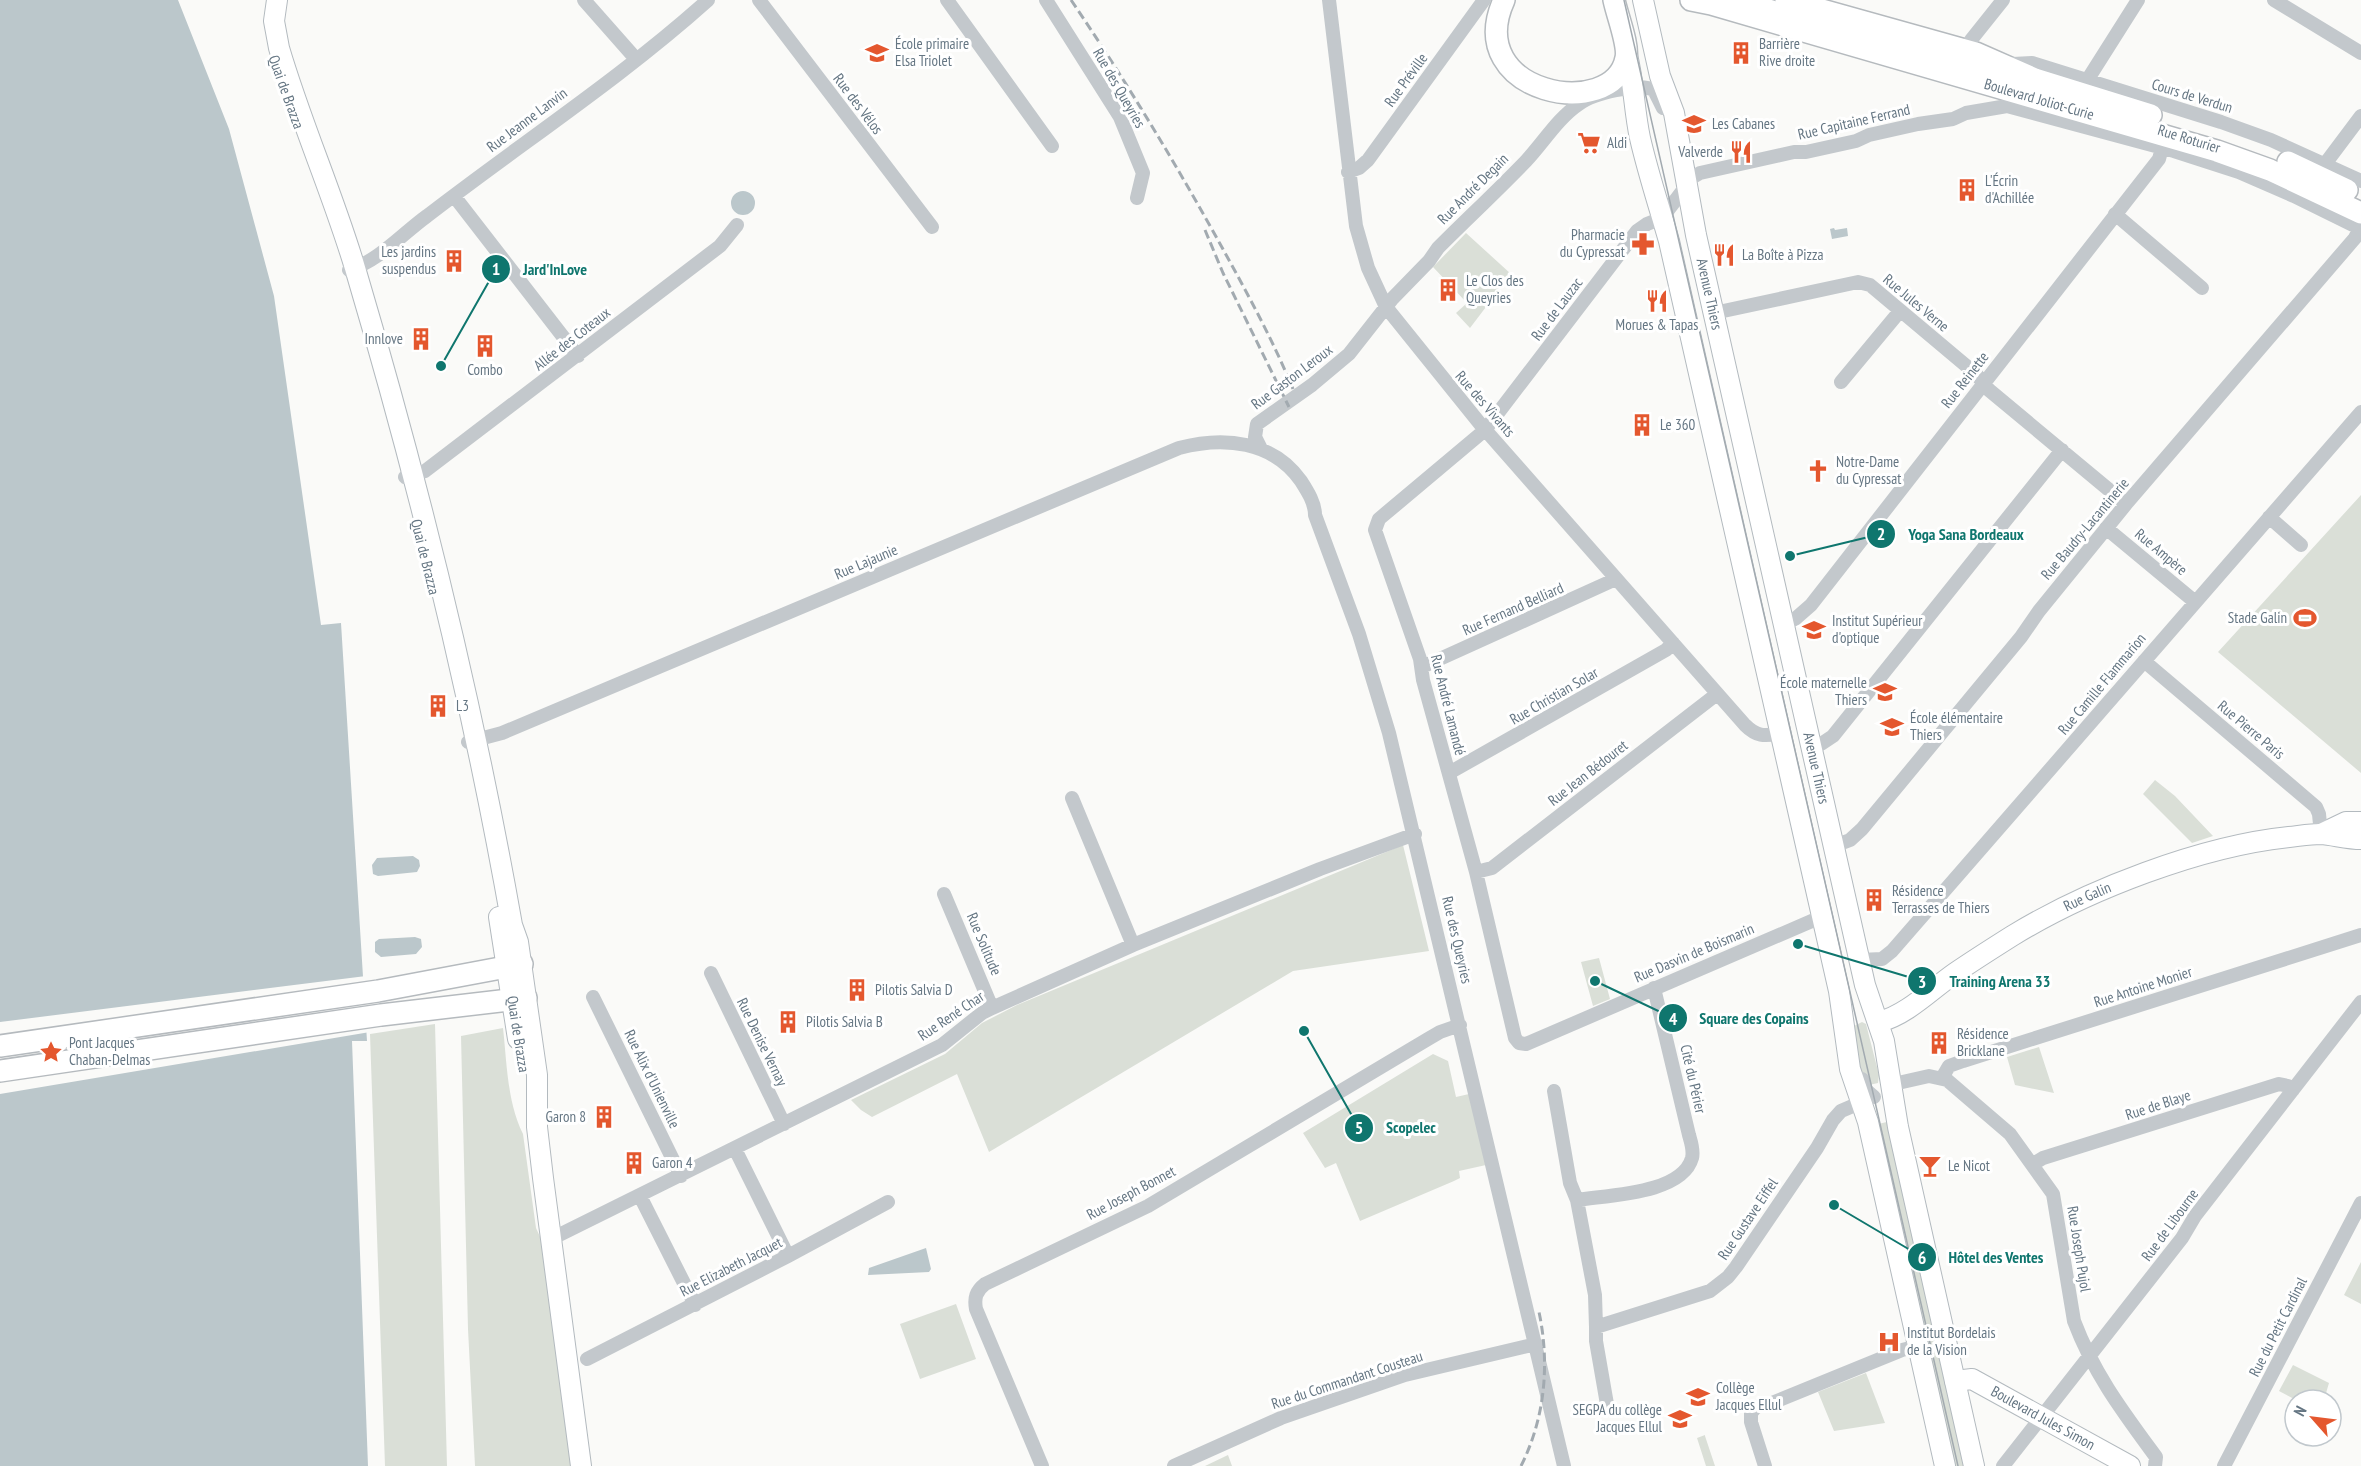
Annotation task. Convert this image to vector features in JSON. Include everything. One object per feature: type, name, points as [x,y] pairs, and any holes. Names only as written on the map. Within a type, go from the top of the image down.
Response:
[{"type":"main road","name":"Quai de Brazza","points":[[266,0],[265,21],[271,51],[356,267]]},
{"type":"main road","name":"Quai de Brazza","points":[[277,0],[274,21],[279,48],[356,267],[413,475],[477,740],[512,925],[518,942],[514,965],[519,999],[524,1077],[537,1126],[581,1466]]},
{"type":"main road","points":[[1504,0],[1496,25],[1498,48],[1508,65],[1523,80],[1535,87],[1554,92],[1590,93],[1619,74],[1627,55]]},
{"type":"main road","name":"Avenue Thiers","points":[[1614,0],[1635,96],[1648,176],[1662,218],[1839,991],[1844,1041],[1850,1069],[1876,1095],[1955,1381],[1974,1466]]},
{"type":"main road","name":"Avenue Thiers","points":[[1643,0],[1660,76],[1674,113],[1682,150],[1683,191],[1714,313],[1873,1020],[1889,1066],[1876,1095],[1918,1346],[1945,1466]]},
{"type":"main road","name":"Boulevard Joliot-Curie","points":[[1735,0],[2125,108],[2221,137],[2276,157],[2361,197]]},
{"type":"main road","points":[[1785,0],[1826,5],[1959,63],[2009,67],[2046,82],[2125,108]]},
{"type":"main road","name":"Boulevard Joliot-Curie","points":[[1701,1],[1959,63],[2270,170],[2361,223]]},
{"type":"main road","name":"Rue Galin","points":[[2321,834],[2346,822],[2361,822]]},
{"type":"main road","name":"Rue Galin","points":[[1844,1026],[1850,1017],[1856,1014],[1873,1020],[1895,1016],[2014,935],[2072,904],[2161,868],[2216,851],[2266,840],[2321,834],[2344,839],[2361,839]]},
{"type":"main road","points":[[0,1046],[378,991],[514,965]]},
{"type":"main road","points":[[0,1071],[381,1014],[519,999]]},
{"type":"main road","name":"Boulevard Jules Simon","points":[[1955,1381],[1972,1379],[2130,1466]]},
{"type":"street","points":[[584,0],[636,59]]},
{"type":"street","name":"Rue Jeanne Lanvin","points":[[356,267],[636,59],[708,0]]},
{"type":"street","name":"Rue des Vélos","points":[[759,0],[932,227]]},
{"type":"street","points":[[947,0],[1052,146]]},
{"type":"street","name":"Rue des Queyries","points":[[1046,0],[1120,117],[1143,173],[1137,198]]},
{"type":"street","name":"Rue des Vivants","points":[[1329,0],[1356,226],[1368,268],[1386,307],[1439,376],[1485,430],[1717,694],[1757,735],[1780,733]]},
{"type":"street","name":"Rue Préville","points":[[1348,172],[1359,168],[1368,160],[1484,0]]},
{"type":"street","points":[[1959,63],[1971,40],[2003,0]]},
{"type":"street","points":[[2088,80],[2138,0]]},
{"type":"street","points":[[2274,0],[2361,53]]},
{"type":"street","name":"Cours de Verdun","points":[[2009,67],[2013,64],[2032,63],[2221,122],[2271,140],[2361,181]]},
{"type":"street","points":[[1650,88],[1660,99],[1683,191],[1667,196],[1661,189],[1635,96],[1650,88]]},
{"type":"street","name":"Rue André Degain","points":[[1386,307],[1429,261],[1438,248],[1590,93],[1635,96]]},
{"type":"street","name":"Rue Capitaine Ferrand","points":[[1662,218],[1693,177],[1700,173],[1856,141],[1879,133],[1953,119],[1966,113],[2000,106]]},
{"type":"street","name":"Rue Roturier","points":[[2000,106],[2014,107],[2239,172],[2361,223]]},
{"type":"street","points":[[2325,164],[2361,116]]},
{"type":"street","name":"Rue Reinette","points":[[1784,624],[1795,619],[1810,605],[2159,159],[2162,148]]},
{"type":"street","points":[[454,196],[578,356]]},
{"type":"street","points":[[2115,214],[2202,288]]},
{"type":"street","name":"Rue de Lauzac","points":[[1485,430],[1637,231],[1662,218]]},
{"type":"street","name":"Rue Baudry-Lacantinerie","points":[[1834,846],[1850,840],[1862,829],[2013,646],[2106,528],[2355,238],[2361,223]]},
{"type":"street","name":"Allée des Coteaux","points":[[413,475],[578,356],[720,246],[737,225]]},
{"type":"street","name":"Rue Jules Verne","points":[[1714,313],[1858,282],[1870,285],[2127,504]]},
{"type":"street","name":"Rue Gaston Leroux","points":[[1261,449],[1255,437],[1257,424],[1331,372],[1349,354],[1386,307]]},
{"type":"street","points":[[1840,382],[1900,311]]},
{"type":"street","name":"Rue Camille Flammarion","points":[[1860,960],[1882,959],[1887,956],[2361,412]]},
{"type":"street","name":"Rue André Lamandé","points":[[1485,430],[1376,524],[1375,530],[1422,667],[1423,680],[1476,872],[1515,1038]]},
{"type":"street","name":"Rue Lajaunie","points":[[477,740],[1179,448],[1215,441],[1261,449]]},
{"type":"street","name":"Rue des Queyries","points":[[1261,449],[1282,461],[1296,473],[1307,490],[1315,507],[1315,515],[1372,674],[1414,834],[1564,1466]]},
{"type":"street","points":[[1811,745],[1821,744],[1833,736],[2062,450]]},
{"type":"street","points":[[2269,517],[2301,545]]},
{"type":"street","name":"Rue Ampère","points":[[2106,528],[2194,602]]},
{"type":"street","name":"Rue Fernand Belliard","points":[[1422,667],[1616,579]]},
{"type":"street","name":"Rue Christian Solar","points":[[1449,773],[1673,644]]},
{"type":"street","name":"Rue Pierre Paris","points":[[2144,661],[2316,807],[2321,834]]},
{"type":"street","name":"Rue Jean Bédouret","points":[[1476,872],[1492,868],[1717,694]]},
{"type":"street","points":[[1072,798],[1133,945]]},
{"type":"street","name":"Rue René Char","points":[[551,1239],[942,1045],[982,1013],[992,1008],[1133,945],[1320,869],[1414,834]]},
{"type":"street","name":"Rue Solitude","points":[[944,894],[992,1008]]},
{"type":"street","name":"Rue Dasvin de Boismarin","points":[[1515,1038],[1519,1043],[1526,1044],[1821,917]]},
{"type":"street","name":"Rue Antoine Monier","points":[[1942,1078],[1949,1066],[1963,1061],[2361,935]]},
{"type":"street","name":"Rue Denise Vernay","points":[[711,974],[784,1124]]},
{"type":"street","name":"Cité du Périer","points":[[1577,1200],[1653,1188],[1668,1183],[1683,1173],[1689,1165],[1692,1154],[1691,1144],[1654,988]]},
{"type":"street","name":"Rue Alix d'Unienville","points":[[593,997],[681,1176]]},
{"type":"street","name":"Rue de Libourne","points":[[2003,1466],[2182,1238],[2195,1216],[2361,1002]]},
{"type":"street","name":"Rue Joseph Bonnet","points":[[1042,1466],[976,1309],[974,1300],[978,1290],[985,1284],[1148,1206],[1440,1032],[1460,1026]]},
{"type":"street","points":[[1876,1095],[1898,1083],[1920,1077],[1942,1078]]},
{"type":"street","name":"Rue Joseph Pujol","points":[[1942,1078],[2010,1134],[2054,1194],[2074,1321],[2109,1393],[2156,1457],[2155,1466]]},
{"type":"street","name":"Rue de Blaye","points":[[2032,1164],[2043,1158],[2279,1084],[2293,1090]]},
{"type":"street","points":[[1554,1091],[1570,1184],[1577,1200],[1595,1294],[1596,1341],[1608,1410]]},
{"type":"street","name":"Rue Gustave Eiffel","points":[[1596,1327],[1710,1291],[1721,1284],[1736,1267],[1825,1137],[1833,1120],[1841,1111],[1876,1095]]},
{"type":"street","points":[[735,1149],[788,1256]]},
{"type":"street","points":[[640,1196],[694,1305]]},
{"type":"street","name":"Rue Elizabeth Jacquet","points":[[587,1359],[888,1202]]},
{"type":"street","name":"Rue du Petit Cardinal","points":[[2224,1466],[2361,1203]]},
{"type":"street","name":"Rue du Commandant Cousteau","points":[[1174,1466],[1281,1418],[1405,1375],[1536,1344]]},
{"type":"street","points":[[1765,1466],[1751,1422],[1751,1413],[1756,1407],[1772,1404],[1837,1375],[1918,1346]]},
{"type":"shaded area","points":[[0,0],[178,0],[229,129],[274,296],[321,625],[341,623],[367,1041],[352,1041],[368,1466],[0,1466]]},
{"type":"shaded area","points":[[743,191],[748,192],[754,198],[754,208],[748,214],[743,215],[738,214],[732,208],[731,203],[732,198],[738,192]]},
{"type":"shaded area","points":[[1847,228],[1848,236],[1832,239],[1830,229],[1835,230]]},
{"type":"shaded area","points":[[1466,233],[1511,274],[1470,328],[1456,313],[1467,303],[1433,267]]},
{"type":"shaded area","name":"Stade Galin","points":[[2361,495],[2361,773],[2218,652]]},
{"type":"shaded area","points":[[2155,780],[2175,796],[2213,836],[2192,843],[2143,794]]},
{"type":"shaded area","points":[[1403,845],[1429,951],[1293,971],[989,1152],[957,1074],[872,1117],[851,1100],[945,1054],[982,1023],[1017,1005]]},
{"type":"shaded area","points":[[413,856],[419,860],[420,866],[417,872],[378,876],[373,874],[372,865],[377,858]]},
{"type":"shaded area","points":[[415,937],[421,939],[422,947],[416,954],[381,957],[375,952],[375,942],[379,939]]},
{"type":"shaded area","points":[[1599,958],[1610,999],[1593,1006],[1581,962]]},
{"type":"shaded area","points":[[1862,1022],[1866,1024],[1879,1075],[1878,1083],[1869,1085],[1859,1065],[1855,1041],[1854,1026]]},
{"type":"shaded area","points":[[435,1024],[447,1466],[385,1466],[370,1034]]},
{"type":"shaded area","points":[[503,1028],[511,1096],[523,1134],[536,1228],[541,1239],[573,1466],[475,1466],[468,1329],[461,1036]]},
{"type":"shaded area","points":[[2039,1047],[2054,1093],[2015,1085],[2007,1057]]},
{"type":"shaded area","points":[[1433,1054],[1448,1061],[1456,1097],[1469,1094],[1486,1165],[1459,1171],[1460,1178],[1360,1221],[1336,1163],[1325,1168],[1303,1133]]},
{"type":"shaded area","points":[[1891,1121],[1969,1466],[1951,1466],[1874,1125]]},
{"type":"shaded area","points":[[926,1248],[931,1269],[929,1272],[868,1275],[869,1268]]},
{"type":"shaded area","points":[[2361,1262],[2361,1304],[2344,1295]]},
{"type":"shaded area","points":[[956,1304],[976,1359],[920,1379],[900,1324]]},
{"type":"shaded area","points":[[2293,1365],[2329,1383],[2328,1388],[2283,1388],[2283,1393],[2279,1391]]},
{"type":"shaded area","points":[[1866,1373],[1885,1423],[1834,1431],[1818,1392]]},
{"type":"shaded area","points":[[1705,1435],[1715,1466],[1706,1466],[1697,1438]]},
{"type":"shaded area","points":[[1228,1455],[1232,1466],[1205,1466]]},
{"type":"pier","points":[[366,976],[370,1032],[0,1094],[0,1022]]},
{"type":"tram line","points":[[1624,0],[1958,1466]]},
{"type":"railway","points":[[1071,0],[1129,89],[1202,211],[1258,314],[1293,389]]},
{"type":"railway","points":[[1205,230],[1223,273],[1289,407]]},
{"type":"railway","points":[[1521,1466],[1535,1429],[1543,1391],[1544,1351],[1539,1312]]},
{"type":"place","name":"École primaire Elsa Triolet","points":[[877,53]]},
{"type":"place","name":"Barrière Rive droite","points":[[1741,53]]},
{"type":"place","name":"Les Cabanes","points":[[1694,124]]},
{"type":"place","name":"Aldi","points":[[1589,143]]},
{"type":"place","name":"Valverde","points":[[1741,152]]},
{"type":"place","name":"L'Écrin d'Achillée","points":[[1967,190]]},
{"type":"place","name":"Pharmacie du Cypressat","points":[[1643,244]]},
{"type":"place","name":"La Boîte à Pizza","points":[[1724,255]]},
{"type":"place","name":"Les jardins suspendus","points":[[454,261]]},
{"type":"place","name":"Le Clos des Queyries","points":[[1448,290]]},
{"type":"place","name":"Morues & Tapas","points":[[1657,301]]},
{"type":"place","name":"Innlove","points":[[421,339]]},
{"type":"place","name":"Combo","points":[[485,346]]},
{"type":"place","name":"Jard'InLove","points":[[441,366]]},
{"type":"place","name":"Le 360","points":[[1642,425]]},
{"type":"place","name":"Notre-Dame du Cypressat","points":[[1818,471]]},
{"type":"place","name":"Yoga Sana Bordeaux","points":[[1790,556]]},
{"type":"place","name":"Stade Galin","points":[[2305,618]]},
{"type":"place","name":"Institut Supérieur d'optique","points":[[1814,630]]},
{"type":"place","name":"École maternelle Thiers","points":[[1885,692]]},
{"type":"place","name":"L3","points":[[438,706]]},
{"type":"place","name":"École élémentaire Thiers","points":[[1892,727]]},
{"type":"place","name":"Résidence Terrasses de Thiers","points":[[1874,900]]},
{"type":"place","name":"Training Arena 33","points":[[1798,944]]},
{"type":"place","name":"Square des Copains","points":[[1595,981]]},
{"type":"place","name":"Pilotis Salvia D","points":[[857,990]]},
{"type":"place","name":"Pilotis Salvia B","points":[[788,1022]]},
{"type":"place","name":"Scopelec","points":[[1304,1031]]},
{"type":"place","name":"Résidence Bricklane","points":[[1939,1043]]},
{"type":"place","name":"Pont Jacques Chaban-Delmas","points":[[51,1052]]},
{"type":"place","name":"Garon 8","points":[[604,1117]]},
{"type":"place","name":"Garon 4","points":[[634,1163]]},
{"type":"place","name":"Le Nicot","points":[[1930,1166]]},
{"type":"place","name":"Hôtel des Ventes","points":[[1834,1205]]},
{"type":"place","name":"Institut Bordelais de la Vision","points":[[1889,1342]]},
{"type":"place","name":"Collège Jacques Ellul","points":[[1698,1397]]},
{"type":"place","name":"SEGPA du collège Jacques Ellul","points":[[1680,1419]]}]
